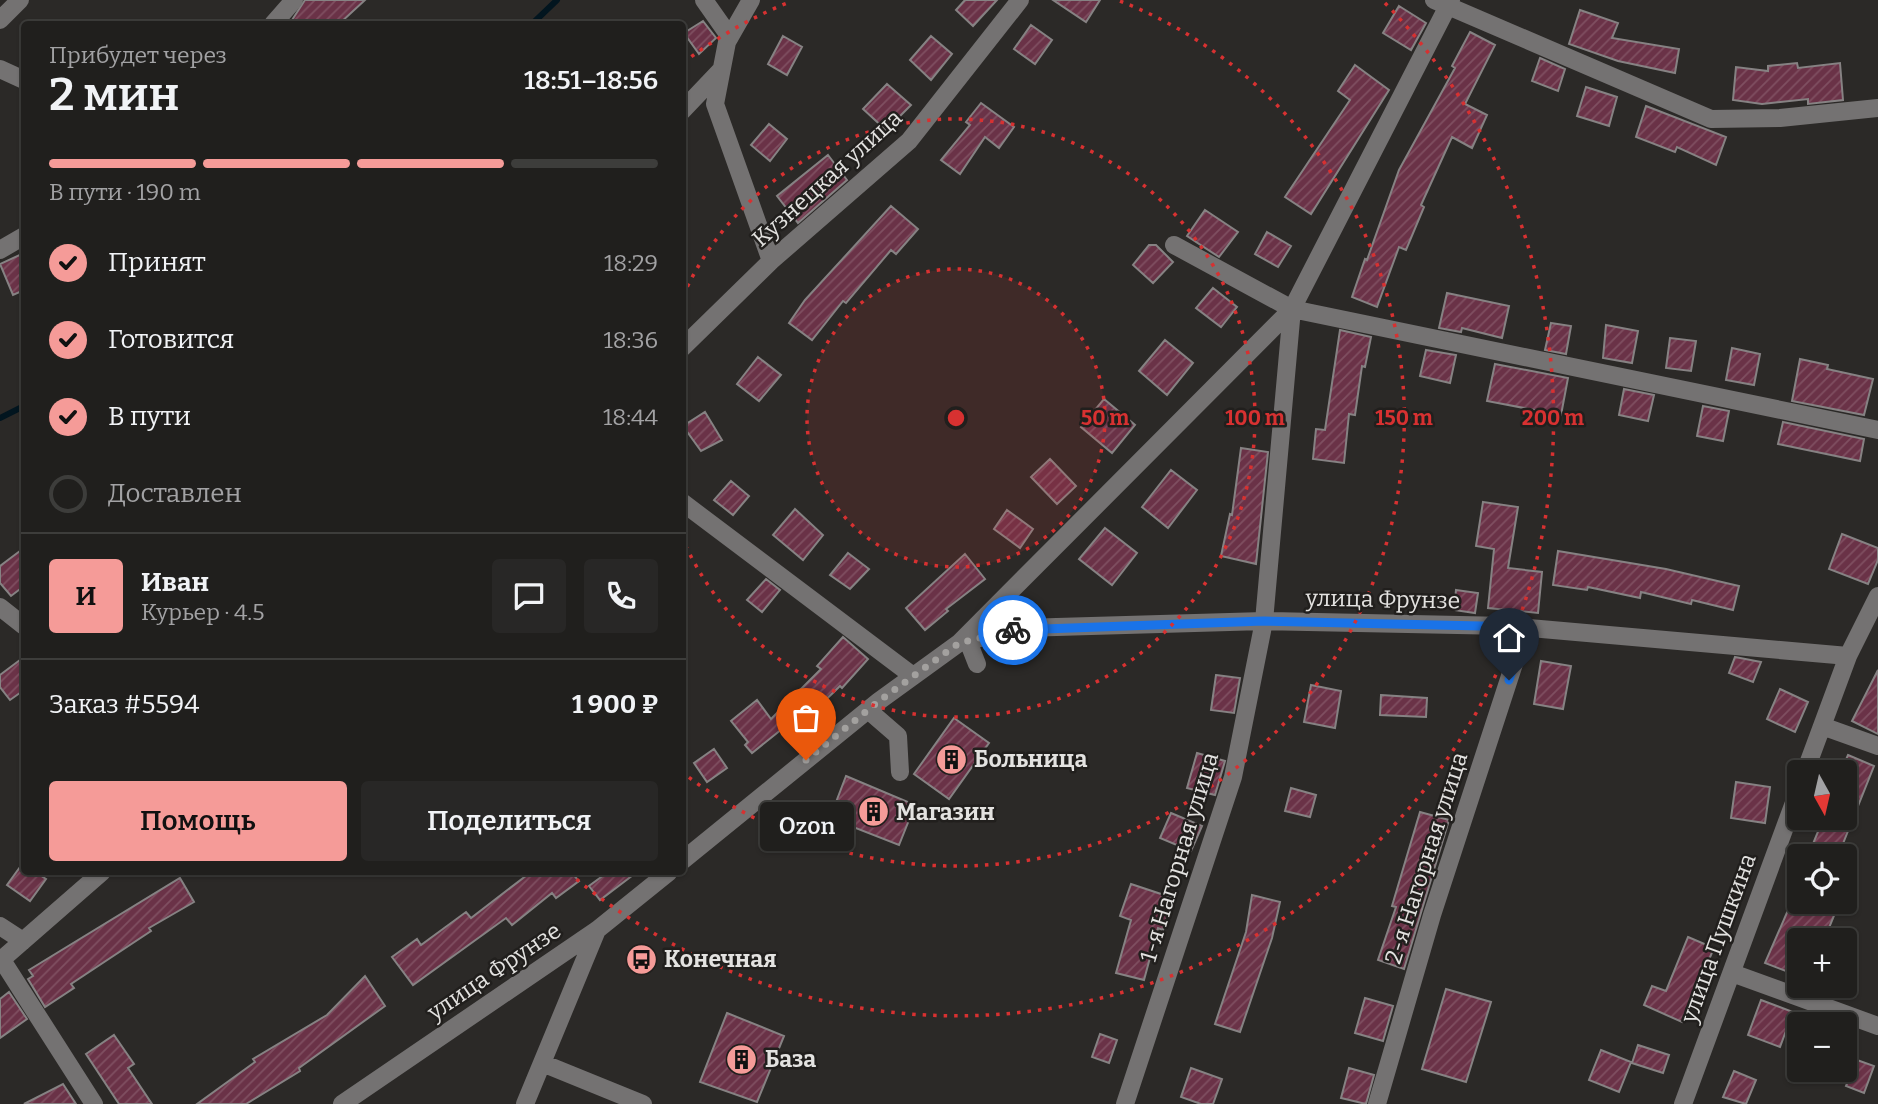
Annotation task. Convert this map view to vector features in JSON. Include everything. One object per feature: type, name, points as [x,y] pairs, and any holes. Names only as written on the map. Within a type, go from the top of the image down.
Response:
[{"type":"street","points":[[0,20],[20,0]]},
{"type":"street","points":[[276,21],[294,0]]},
{"type":"street","points":[[704,0],[730,37]]},
{"type":"street","points":[[751,0],[730,37],[715,104],[771,261]]},
{"type":"street","name":"Кузнецкая улица","points":[[686,344],[771,261],[909,141],[1020,0]]},
{"type":"street","points":[[1444,2],[1711,119],[1780,118],[1878,108]]},
{"type":"street","name":"улица Фрунзе","points":[[686,858],[868,710],[964,642],[1292,309],[1444,2]]},
{"type":"street","points":[[0,69],[21,79]]},
{"type":"street","points":[[686,107],[721,70]]},
{"type":"street","points":[[0,250],[21,238]]},
{"type":"street","points":[[1174,245],[1292,309],[1878,430]]},
{"type":"street","name":"1-я Нагорная улица","points":[[1125,1104],[1233,777],[1264,621],[1292,309]]},
{"type":"street","points":[[686,505],[913,676]]},
{"type":"street","points":[[1809,760],[1848,656],[1878,596]]},
{"type":"street","points":[[0,607],[21,624]]},
{"type":"street","name":"улица Фрунзе","points":[[964,642],[1022,628],[1264,621],[1526,627],[1848,656]]},
{"type":"street","name":"2-я Нагорная улица","points":[[1377,1104],[1432,915],[1526,627]]},
{"type":"street","points":[[964,642],[977,664]]},
{"type":"street","points":[[868,710],[898,736],[900,772]]},
{"type":"street","points":[[1822,726],[1878,746]]},
{"type":"street","name":"улица Пушкина","points":[[1684,1104],[1787,822]]},
{"type":"street","points":[[94,1104],[1,961],[99,875]]},
{"type":"street","name":"улица Фрунзе","points":[[342,1104],[597,930],[665,875]]},
{"type":"street","points":[[0,926],[23,941]]},
{"type":"street","points":[[525,1104],[597,930]]},
{"type":"street","points":[[1732,973],[1878,1026]]},
{"type":"street","points":[[542,1063],[643,1104]]},
{"type":"building","points":[[305,0],[365,0],[342,21],[292,20]]},
{"type":"building","points":[[965,0],[997,0],[973,26],[956,10]]},
{"type":"building","points":[[1053,0],[1100,0],[1086,22]]},
{"type":"building","points":[[1399,6],[1426,23],[1411,50],[1383,33]]},
{"type":"building","points":[[1580,10],[1618,23],[1612,38],[1679,49],[1675,73],[1618,61],[1569,44]]},
{"type":"building","points":[[703,21],[716,38],[699,54],[686,32]]},
{"type":"building","points":[[1031,25],[1052,40],[1035,64],[1014,49]]},
{"type":"building","points":[[1470,32],[1495,45],[1465,104],[1487,115],[1472,148],[1452,137],[1421,205],[1424,207],[1406,250],[1399,247],[1377,307],[1352,297],[1399,170],[1455,68],[1452,66]]},
{"type":"building","points":[[783,36],[802,47],[787,75],[768,64]]},
{"type":"building","points":[[931,36],[952,54],[931,80],[910,60]]},
{"type":"building","points":[[1540,58],[1565,69],[1558,91],[1532,81]]},
{"type":"building","points":[[1797,63],[1798,68],[1840,63],[1843,100],[1808,104],[1808,99],[1762,104],[1733,100],[1736,67],[1768,71],[1768,66]]},
{"type":"building","points":[[1355,65],[1389,90],[1311,214],[1285,197],[1350,100],[1338,91]]},
{"type":"building","points":[[887,84],[911,105],[886,130],[863,109]]},
{"type":"building","points":[[1586,87],[1617,97],[1609,126],[1577,116]]},
{"type":"building","points":[[981,103],[1014,127],[999,148],[985,137],[960,174],[941,160],[970,125],[966,122]]},
{"type":"building","points":[[1646,106],[1726,137],[1716,165],[1677,147],[1675,152],[1636,137]]},
{"type":"building","points":[[769,124],[787,139],[770,161],[751,145]]},
{"type":"building","points":[[828,155],[847,180],[798,223],[777,196]]},
{"type":"building","points":[[891,206],[918,229],[896,254],[891,250],[846,303],[843,301],[812,340],[789,323],[805,300]]},
{"type":"building","points":[[1205,210],[1238,232],[1219,257],[1187,236]]},
{"type":"building","points":[[1267,232],[1291,246],[1278,267],[1255,254]]},
{"type":"building","points":[[1149,245],[1156,245],[1173,262],[1153,283],[1133,265]]},
{"type":"building","points":[[21,254],[21,291],[13,295],[0,264]]},
{"type":"building","points":[[1213,288],[1237,307],[1221,327],[1196,308]]},
{"type":"building","points":[[1447,293],[1509,306],[1502,338],[1462,328],[1461,332],[1439,328]]},
{"type":"building","points":[[1551,323],[1571,326],[1566,354],[1545,350]]},
{"type":"building","points":[[1606,325],[1638,331],[1632,363],[1603,358]]},
{"type":"building","points":[[1340,330],[1371,337],[1365,367],[1362,366],[1355,415],[1349,414],[1344,463],[1313,459],[1316,429],[1325,430]]},
{"type":"building","points":[[1670,338],[1696,341],[1691,371],[1666,368]]},
{"type":"building","points":[[1165,340],[1193,363],[1167,395],[1139,371]]},
{"type":"building","points":[[1732,348],[1760,354],[1754,385],[1726,380]]},
{"type":"building","points":[[1426,350],[1456,355],[1450,383],[1420,376]]},
{"type":"building","points":[[758,357],[781,375],[759,401],[737,384]]},
{"type":"building","points":[[1800,359],[1828,365],[1827,369],[1873,379],[1864,415],[1792,401]]},
{"type":"building","points":[[1495,364],[1568,378],[1561,415],[1487,401]]},
{"type":"building","points":[[1624,389],[1654,395],[1648,421],[1619,415]]},
{"type":"building","points":[[1104,399],[1135,425],[1112,453],[1081,427]]},
{"type":"building","points":[[1703,406],[1729,411],[1723,441],[1697,436]]},
{"type":"building","points":[[705,412],[722,440],[701,451],[686,430],[686,424]]},
{"type":"building","points":[[1783,422],[1864,439],[1860,461],[1778,444]]},
{"type":"building","points":[[1241,448],[1268,452],[1256,564],[1221,556],[1230,514],[1232,515]]},
{"type":"building","points":[[1050,459],[1076,486],[1057,504],[1031,477]]},
{"type":"building","points":[[1171,470],[1197,490],[1168,528],[1142,507]]},
{"type":"building","points":[[731,481],[749,496],[733,515],[714,500]]},
{"type":"building","points":[[1483,502],[1518,507],[1508,568],[1542,572],[1538,613],[1488,608],[1494,549],[1476,546]]},
{"type":"building","points":[[795,509],[823,535],[803,560],[773,535]]},
{"type":"building","points":[[1007,510],[1033,529],[1020,548],[994,529]]},
{"type":"building","points":[[1105,528],[1137,553],[1112,585],[1079,559]]},
{"type":"building","points":[[1842,534],[1878,548],[1878,560],[1868,584],[1829,569]]},
{"type":"building","points":[[21,550],[21,588],[11,596],[0,583],[0,566]]},
{"type":"building","points":[[1558,551],[1666,569],[1739,586],[1733,610],[1692,600],[1691,604],[1641,592],[1640,598],[1588,587],[1587,590],[1553,585]]},
{"type":"building","points":[[848,553],[869,569],[850,589],[830,575]]},
{"type":"building","points":[[965,554],[985,579],[946,609],[948,611],[925,630],[906,608]]},
{"type":"building","points":[[766,579],[780,590],[762,612],[747,600]]},
{"type":"building","points":[[1456,590],[1478,593],[1475,613],[1454,610]]},
{"type":"building","points":[[843,637],[868,659],[842,688],[840,686],[807,718],[802,713],[752,753],[745,745],[748,742],[731,721],[757,700],[771,719],[821,669],[817,666]]},
{"type":"building","points":[[1735,657],[1761,662],[1753,682],[1729,673]]},
{"type":"building","points":[[21,659],[21,692],[10,700],[0,687],[0,675]]},
{"type":"building","points":[[1541,661],[1571,666],[1563,709],[1534,704]]},
{"type":"building","points":[[1878,670],[1878,734],[1852,721]]},
{"type":"building","points":[[1216,675],[1240,678],[1234,713],[1211,710]]},
{"type":"building","points":[[1311,685],[1341,691],[1335,728],[1304,722]]},
{"type":"building","points":[[1780,689],[1808,702],[1795,732],[1767,719]]},
{"type":"building","points":[[1381,695],[1427,698],[1426,717],[1380,715]]},
{"type":"building","name":"Больница","points":[[954,718],[989,743],[949,799],[914,774]]},
{"type":"building","points":[[714,749],[727,768],[707,782],[694,763]]},
{"type":"building","points":[[1197,753],[1225,761],[1215,795],[1187,788]]},
{"type":"building","points":[[1848,755],[1874,766],[1857,808],[1857,760],[1846,760]]},
{"type":"building","name":"Магазин","points":[[846,776],[915,805],[899,845],[830,818]]},
{"type":"building","points":[[1736,782],[1770,787],[1765,823],[1731,818]]},
{"type":"building","points":[[1291,788],[1316,795],[1310,817],[1285,811]]},
{"type":"building","points":[[1420,812],[1449,820],[1404,969],[1378,960],[1396,907],[1392,906]]},
{"type":"building","points":[[1171,813],[1202,826],[1191,851],[1160,838]]},
{"type":"building","points":[[1819,830],[1848,830],[1843,844],[1813,844]]},
{"type":"building","points":[[21,866],[21,875],[40,875],[46,879],[30,901],[7,885]]},
{"type":"building","points":[[527,875],[574,875],[579,881],[556,898],[552,893],[512,925],[506,918],[413,985],[392,957],[417,939],[421,945],[466,912],[471,918]]},
{"type":"building","points":[[604,875],[633,875],[600,900],[589,886]]},
{"type":"building","points":[[180,878],[194,902],[149,928],[151,931],[71,984],[74,988],[45,1007],[28,979],[33,976],[29,970]]},
{"type":"building","points":[[1131,884],[1173,898],[1163,930],[1158,928],[1144,980],[1116,973],[1131,920],[1120,916]]},
{"type":"building","points":[[1252,895],[1280,902],[1272,938],[1240,1032],[1215,1024],[1246,932]]},
{"type":"building","points":[[1787,912],[1835,914],[1829,928],[1787,928],[1787,971],[1765,963]]},
{"type":"building","points":[[1688,937],[1714,948],[1682,1022],[1644,1005],[1652,986],[1666,991]]},
{"type":"building","points":[[365,976],[385,1006],[299,1068],[300,1071],[246,1104],[197,1104],[255,1062],[253,1059],[327,1015]]},
{"type":"building","points":[[1446,989],[1491,1002],[1466,1082],[1422,1069]]},
{"type":"building","points":[[9,992],[27,1019],[0,1038],[0,999]]},
{"type":"building","points":[[1365,998],[1393,1006],[1383,1041],[1355,1033]]},
{"type":"building","points":[[1761,1000],[1793,1012],[1787,1012],[1787,1028],[1780,1047],[1748,1035]]},
{"type":"building","name":"База","points":[[727,1013],[784,1036],[757,1102],[700,1082]]},
{"type":"building","points":[[1100,1034],[1117,1040],[1109,1063],[1092,1057]]},
{"type":"building","points":[[114,1035],[134,1064],[128,1068],[152,1104],[119,1104],[86,1054]]},
{"type":"building","points":[[1638,1045],[1669,1055],[1663,1073],[1632,1063]]},
{"type":"building","points":[[1601,1050],[1631,1062],[1619,1092],[1589,1080]]},
{"type":"building","points":[[1857,1060],[1874,1066],[1864,1093],[1846,1086],[1848,1082],[1857,1082]]},
{"type":"building","points":[[1191,1068],[1222,1079],[1213,1104],[1201,1104],[1181,1097]]},
{"type":"building","points":[[1349,1068],[1374,1075],[1366,1104],[1341,1098]]},
{"type":"building","points":[[1734,1071],[1756,1080],[1746,1104],[1723,1097]]},
{"type":"building","points":[[63,1084],[76,1104],[24,1104]]},
{"type":"waterway","points":[[535,21],[557,0]]},
{"type":"waterway","points":[[0,418],[21,408]]},
{"type":"way so far","points":[[806,760],[879,701],[959,643],[1013,630]]},
{"type":"place","name":"Больница","points":[[951,759]]},
{"type":"place","name":"Ozon","points":[[806,760]]},
{"type":"place","name":"Магазин","points":[[873,812]]},
{"type":"place","name":"Конечная","points":[[641,959]]},
{"type":"place","name":"База","points":[[742,1059]]},
{"type":"route","points":[[1013,630],[1264,621],[1526,627],[1509,680]]}]
